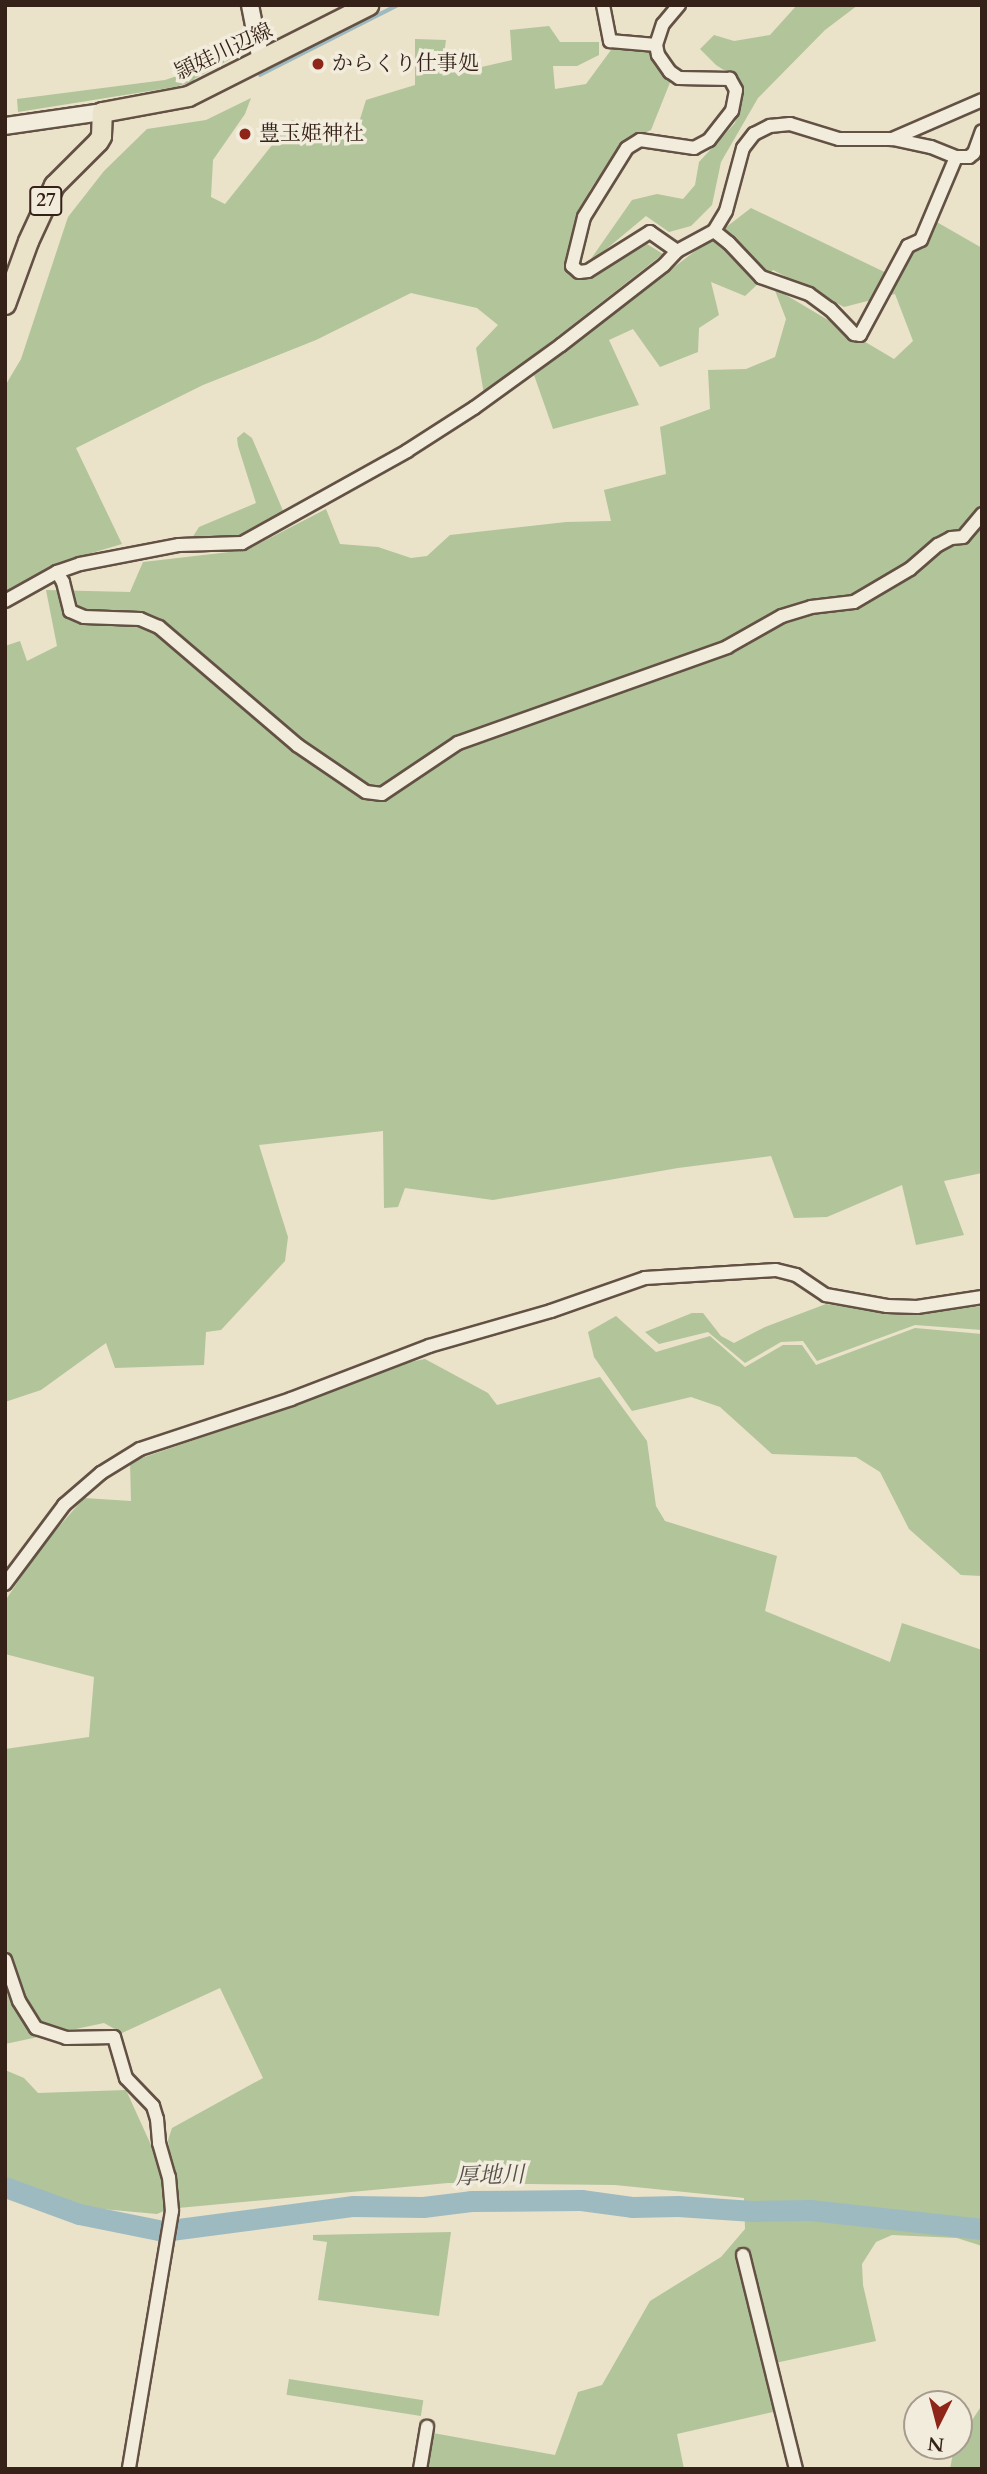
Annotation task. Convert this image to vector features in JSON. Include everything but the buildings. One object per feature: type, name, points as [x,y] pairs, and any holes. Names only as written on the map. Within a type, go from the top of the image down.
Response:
[{"type":"main road","name":"頴娃川辺線","points":[[102,113],[188,96],[368,5]]},
{"type":"main road","name":"27","points":[[5,304],[28,241],[54,185],[98,141],[101,136],[102,113]]},
{"type":"street","points":[[250,5],[261,61]]},
{"type":"street","points":[[603,5],[610,41],[656,45]]},
{"type":"street","points":[[677,251],[650,232],[588,271],[579,272],[572,266],[584,217],[627,148],[640,140],[694,148],[709,140],[732,111],[736,90],[730,79],[679,78],[663,64],[656,45],[663,24],[679,5]]},
{"type":"street","points":[[892,139],[982,100]]},
{"type":"street","points":[[10,125],[102,113]]},
{"type":"street","points":[[5,601],[57,572],[80,564],[180,545],[242,543],[272,529],[474,408],[561,345],[664,265],[677,251],[714,231],[726,211],[743,148],[770,126],[790,124],[839,139],[892,139],[931,147],[956,157],[969,157],[974,153],[982,131]]},
{"type":"street","points":[[714,231],[761,277],[809,295],[830,309],[854,334],[860,335],[908,246],[921,240],[956,157]]},
{"type":"street","points":[[57,572],[63,582],[70,611],[83,617],[141,620],[159,627],[297,745],[366,792],[382,794],[458,743],[727,647],[782,616],[811,607],[854,602],[910,569],[938,545],[951,538],[963,537],[982,514]]},
{"type":"street","points":[[5,1584],[64,1505],[101,1473],[140,1449],[291,1399],[429,1346],[551,1311],[645,1278],[776,1270],[796,1275],[826,1295],[887,1306],[917,1307],[982,1297]]},
{"type":"street","points":[[5,1960],[19,2001],[36,2028],[66,2038],[114,2037],[126,2077],[153,2106],[159,2143],[169,2177],[172,2211],[129,2469]]},
{"type":"street","points":[[743,2255],[796,2469]]},
{"type":"street","points":[[420,2469],[427,2427]]},
{"type":"green space","points":[[797,5],[858,5],[825,30],[758,98],[721,162],[712,205],[691,226],[669,232],[646,216],[586,266],[632,200],[657,194],[683,199],[695,185],[699,162],[735,123],[743,90],[736,78],[716,65],[700,49],[714,35],[734,41],[770,35]]},
{"type":"green space","points":[[549,26],[560,42],[599,42],[599,55],[577,66],[553,66],[555,89],[586,84],[611,50],[648,49],[671,80],[651,130],[629,140],[613,156],[590,190],[573,234],[567,268],[580,278],[598,272],[647,244],[663,254],[484,394],[476,348],[498,325],[477,308],[411,293],[316,340],[203,385],[76,448],[122,544],[58,563],[5,592],[5,386],[21,359],[68,217],[104,171],[147,129],[206,120],[251,98],[245,114],[213,160],[211,197],[225,204],[292,120],[332,131],[356,132],[366,100],[415,85],[415,39],[446,40],[443,61],[477,68],[512,60],[510,30]]},
{"type":"green space","points":[[234,57],[194,79],[195,81],[175,87],[18,112],[17,99],[165,80]]},
{"type":"green space","points":[[751,208],[897,278],[913,252],[925,244],[935,221],[982,248],[982,1173],[944,1181],[964,1235],[916,1245],[902,1185],[827,1217],[794,1218],[771,1156],[678,1168],[493,1200],[405,1188],[398,1207],[384,1208],[383,1131],[259,1145],[288,1237],[285,1261],[221,1330],[206,1332],[204,1365],[115,1368],[106,1343],[41,1390],[5,1402],[5,646],[20,641],[27,661],[57,646],[46,590],[130,592],[143,562],[247,550],[326,509],[340,544],[378,547],[411,558],[427,556],[450,535],[566,522],[611,521],[604,490],[666,474],[660,427],[710,409],[708,370],[746,369],[775,357],[786,319],[774,288],[894,359],[913,341],[895,294],[844,307],[773,270],[745,296],[711,282],[719,315],[699,328],[698,352],[660,367],[633,329],[609,340],[639,405],[553,429],[534,375]]},
{"type":"green space","points":[[244,432],[252,438],[284,513],[240,537],[192,538],[199,527],[256,503],[238,446],[237,438]]},
{"type":"green space","points":[[826,1304],[906,1315],[982,1306],[982,1330],[915,1325],[817,1361],[803,1341],[781,1342],[745,1363],[708,1332],[659,1344],[645,1332],[692,1313],[703,1313],[721,1336],[734,1343],[765,1327]]},
{"type":"green space","points":[[616,1316],[656,1352],[710,1336],[745,1367],[783,1345],[802,1345],[816,1365],[915,1328],[982,1334],[982,1576],[961,1575],[909,1529],[880,1472],[856,1457],[772,1454],[720,1407],[691,1397],[632,1411],[594,1357],[588,1332]]},
{"type":"green space","points":[[425,1359],[488,1393],[497,1405],[600,1377],[647,1441],[656,1506],[665,1521],[777,1556],[765,1611],[890,1662],[902,1623],[982,1650],[982,2246],[957,2238],[892,2235],[876,2242],[862,2264],[863,2285],[876,2341],[766,2365],[777,2411],[677,2434],[684,2469],[427,2469],[433,2433],[555,2455],[578,2392],[602,2385],[650,2301],[721,2257],[745,2229],[744,2198],[615,2185],[448,2183],[178,2208],[168,2140],[172,2128],[263,2078],[220,1988],[122,2033],[104,2023],[5,2044],[5,1749],[89,1737],[94,1677],[5,1654],[5,1601],[41,1547],[84,1498],[131,1501],[130,1462],[303,1403],[400,1364]]},
{"type":"green space","points":[[5,2070],[24,2078],[38,2093],[126,2090],[166,2178],[166,2210],[157,2214],[80,2207],[5,2178]]},
{"type":"green space","points":[[451,2232],[439,2316],[318,2300],[327,2242],[313,2240],[313,2235]]},
{"type":"green space","points":[[289,2379],[423,2400],[421,2416],[286,2395]]},
{"type":"green space","points":[[982,2405],[982,2469],[950,2469],[952,2460],[973,2460],[973,2419]]},
{"type":"waterway","points":[[260,75],[398,5]]},
{"type":"waterway","name":"厚地川","points":[[5,2187],[79,2214],[163,2231],[353,2206],[423,2207],[471,2201],[581,2200],[632,2207],[810,2210],[982,2229]]},
{"type":"place","name":"からくり仕事処","points":[[318,64]]},
{"type":"place","name":"豊玉姫神社","points":[[245,134]]}]
